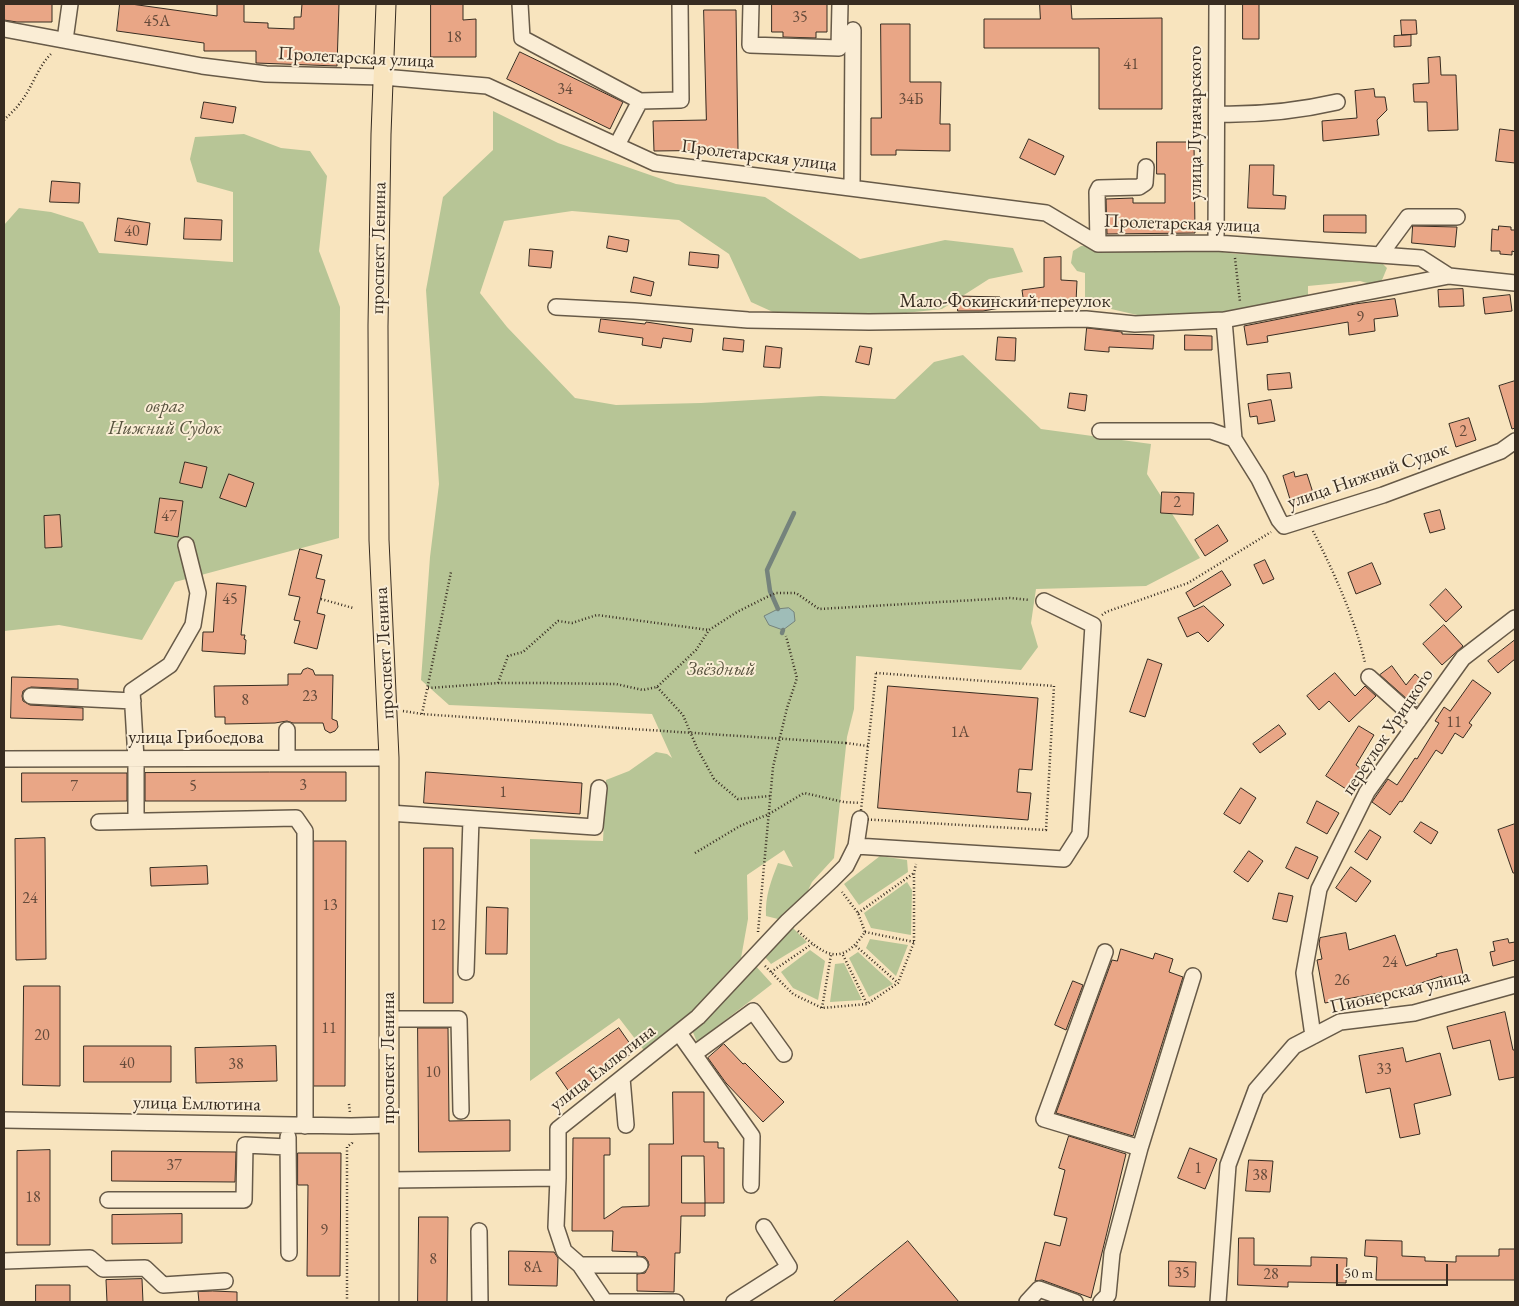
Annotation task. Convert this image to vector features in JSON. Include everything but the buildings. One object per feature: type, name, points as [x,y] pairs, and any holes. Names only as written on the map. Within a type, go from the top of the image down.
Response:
[{"type":"main road","name":"проспект Ленина","points":[[386,4],[378,326],[379,540],[389,758],[389,1302]]},
{"type":"street","points":[[65,40],[70,4]]},
{"type":"street","points":[[520,4],[522,38],[640,101],[681,100],[680,4]]},
{"type":"street","points":[[751,4],[750,45],[839,48],[840,4]]},
{"type":"street","name":"улица Луначарского","points":[[1216,243],[1217,4]]},
{"type":"street","name":"Пролетарская улица","points":[[4,29],[220,68],[266,74],[384,77],[487,86],[656,163],[1046,214],[1098,244],[1216,243],[1421,258],[1450,276],[1515,283]]},
{"type":"street","points":[[852,188],[853,30]]},
{"type":"street","points":[[616,145],[640,101]]},
{"type":"street","points":[[1217,114],[1251,115],[1309,108],[1337,102]]},
{"type":"street","points":[[1098,244],[1097,192],[1099,188],[1139,188],[1145,183],[1146,167]]},
{"type":"street","points":[[1380,255],[1408,217],[1457,217]]},
{"type":"street","name":"Мало-Фокинский переулок","points":[[556,307],[748,320],[869,322],[1086,319],[1135,324],[1224,320],[1450,276]]},
{"type":"street","points":[[1100,431],[1211,431],[1234,439],[1224,320]]},
{"type":"street","name":"улица Нижний Судок","points":[[1234,439],[1260,479],[1279,520],[1284,526],[1383,494],[1500,452],[1515,441]]},
{"type":"street","points":[[136,820],[136,759],[132,691],[170,665],[193,626],[198,593],[186,545]]},
{"type":"street","points":[[860,819],[856,846],[1064,859],[1080,834],[1093,625],[1044,601]]},
{"type":"street","name":"переулок Урицкого","points":[[1312,1036],[1304,973],[1319,889],[1367,792],[1463,658],[1515,618]]},
{"type":"street","points":[[1369,677],[1418,721]]},
{"type":"street","points":[[31,696],[133,701]]},
{"type":"street","points":[[287,730],[287,758]]},
{"type":"street","name":"улица Грибоедова","points":[[4,759],[389,758]]},
{"type":"street","points":[[389,812],[595,827],[598,788]]},
{"type":"street","points":[[99,822],[296,818],[305,831],[305,1126]]},
{"type":"street","points":[[466,972],[471,818]]},
{"type":"street","name":"улица Емлютина","points":[[558,1178],[558,1129],[698,1017],[788,921],[846,866],[856,846]]},
{"type":"street","points":[[1105,952],[1044,1119],[1140,1148]]},
{"type":"street","points":[[1101,1302],[1108,1295],[1112,1253],[1140,1148],[1193,976]]},
{"type":"street","name":"Пионерская улица","points":[[1218,1302],[1228,1165],[1256,1090],[1294,1046],[1340,1022],[1414,1013],[1515,985]]},
{"type":"street","points":[[694,1054],[752,1011],[784,1054]]},
{"type":"street","points":[[389,1019],[459,1019],[461,1110]]},
{"type":"street","points":[[679,1033],[752,1136],[751,1185]]},
{"type":"street","points":[[622,1078],[626,1125]]},
{"type":"street","name":"улица Емлютина","points":[[4,1120],[305,1126],[388,1125]]},
{"type":"street","points":[[288,1125],[288,1253]]},
{"type":"street","points":[[108,1200],[244,1200],[245,1145],[288,1146]]},
{"type":"street","points":[[390,1180],[558,1178],[556,1227],[564,1251],[580,1265],[605,1302],[676,1302]]},
{"type":"street","points":[[734,1302],[789,1267],[764,1227]]},
{"type":"street","points":[[479,1231],[480,1302]]},
{"type":"street","points":[[4,1261],[90,1258],[103,1269],[145,1268],[163,1285],[225,1281]]},
{"type":"street","points":[[580,1265],[640,1265]]},
{"type":"street","points":[[1027,1302],[1039,1289],[1075,1302]]},
{"type":"path","points":[[4,120],[20,103],[33,82],[42,62],[65,40]]},
{"type":"path","points":[[1234,244],[1241,316]]},
{"type":"path","points":[[1093,625],[1106,612],[1188,583],[1269,534]]},
{"type":"path","points":[[1320,545],[1330,565],[1362,649],[1369,677]]},
{"type":"path","points":[[422,714],[451,572]]},
{"type":"path","points":[[428,688],[498,683],[616,684],[643,690],[657,687],[696,650],[709,630],[737,612],[776,593],[796,593],[819,609],[1010,598],[1044,601]]},
{"type":"path","points":[[321,599],[353,608]]},
{"type":"path","points":[[498,683],[508,656],[523,652],[558,621],[572,623],[597,615],[709,630]]},
{"type":"path","points":[[786,636],[797,678],[773,767],[755,956],[793,994],[822,1008],[868,1004],[898,983],[914,942],[914,873],[919,850]]},
{"type":"path","points":[[876,673],[1054,686],[1046,830],[860,819],[868,746],[876,673]]},
{"type":"path","points":[[657,687],[683,715],[697,748],[714,779],[738,800],[770,796]]},
{"type":"path","points":[[388,709],[422,714],[846,742],[868,746]]},
{"type":"path","points":[[694,853],[740,826],[769,814],[804,793],[844,802],[862,803]]},
{"type":"path","points":[[858,913],[914,873]]},
{"type":"path","points":[[832,880],[858,913],[865,932]]},
{"type":"path","points":[[788,921],[812,944],[831,955],[843,955],[856,945],[865,932]]},
{"type":"path","points":[[865,932],[914,942]]},
{"type":"path","points":[[771,972],[812,944]]},
{"type":"path","points":[[856,945],[898,983]]},
{"type":"path","points":[[822,1008],[831,955]]},
{"type":"path","points":[[843,955],[868,1004]]},
{"type":"path","points":[[347,1302],[347,1147],[352,1144],[349,1104]]},
{"type":"green space","name":"Звёздный","points":[[493,111],[558,143],[676,184],[765,197],[860,259],[945,240],[1013,248],[1023,272],[989,279],[942,309],[841,320],[784,317],[751,302],[729,254],[679,220],[572,211],[504,221],[480,293],[507,327],[575,398],[616,405],[701,403],[821,396],[895,399],[934,362],[963,355],[1041,429],[1151,444],[1147,474],[1200,558],[1146,586],[1036,589],[1031,623],[1038,647],[1021,670],[856,656],[854,709],[847,737],[834,858],[812,882],[802,903],[778,919],[766,916],[768,895],[778,863],[793,867],[784,850],[747,875],[748,919],[741,958],[723,977],[702,1007],[646,1053],[619,1018],[530,1081],[530,839],[603,841],[606,780],[629,771],[656,752],[667,754],[672,758],[652,714],[449,705],[421,680],[430,557],[439,484],[426,290],[443,197],[493,150]]},
{"type":"green space","name":"овраг Нижний Судок","points":[[244,134],[281,148],[310,151],[327,176],[319,251],[340,307],[339,538],[175,582],[142,640],[59,625],[4,631],[4,225],[19,208],[51,212],[83,222],[99,253],[233,262],[233,192],[197,182],[190,159],[195,137]]},
{"type":"green space","points":[[1081,246],[1202,249],[1236,254],[1377,258],[1387,268],[1382,280],[1374,285],[1360,281],[1308,286],[1308,300],[1224,316],[1146,317],[1085,303],[1085,273],[1077,271],[1071,263],[1073,251]]},
{"type":"green space","points":[[880,856],[907,860],[908,872],[859,905],[844,884]]},
{"type":"green space","points":[[907,882],[912,890],[911,935],[871,928],[864,913]]},
{"type":"green space","points":[[793,928],[807,942],[771,964],[765,957]]},
{"type":"green space","points":[[870,939],[908,945],[896,976],[866,948]]},
{"type":"green space","points":[[810,950],[825,961],[818,1000],[793,988],[781,972]]},
{"type":"green space","points":[[858,952],[893,984],[869,997],[849,958]]},
{"type":"green space","points":[[844,963],[862,1000],[830,1002],[835,964]]},
{"type":"green space","points":[[754,964],[772,984],[697,1042],[692,1030]]},
{"type":"water","points":[[789,608],[794,612],[795,621],[783,630],[769,625],[764,616],[778,609]]},
{"type":"waterway","points":[[778,609],[770,591],[767,570],[794,513]]}]
